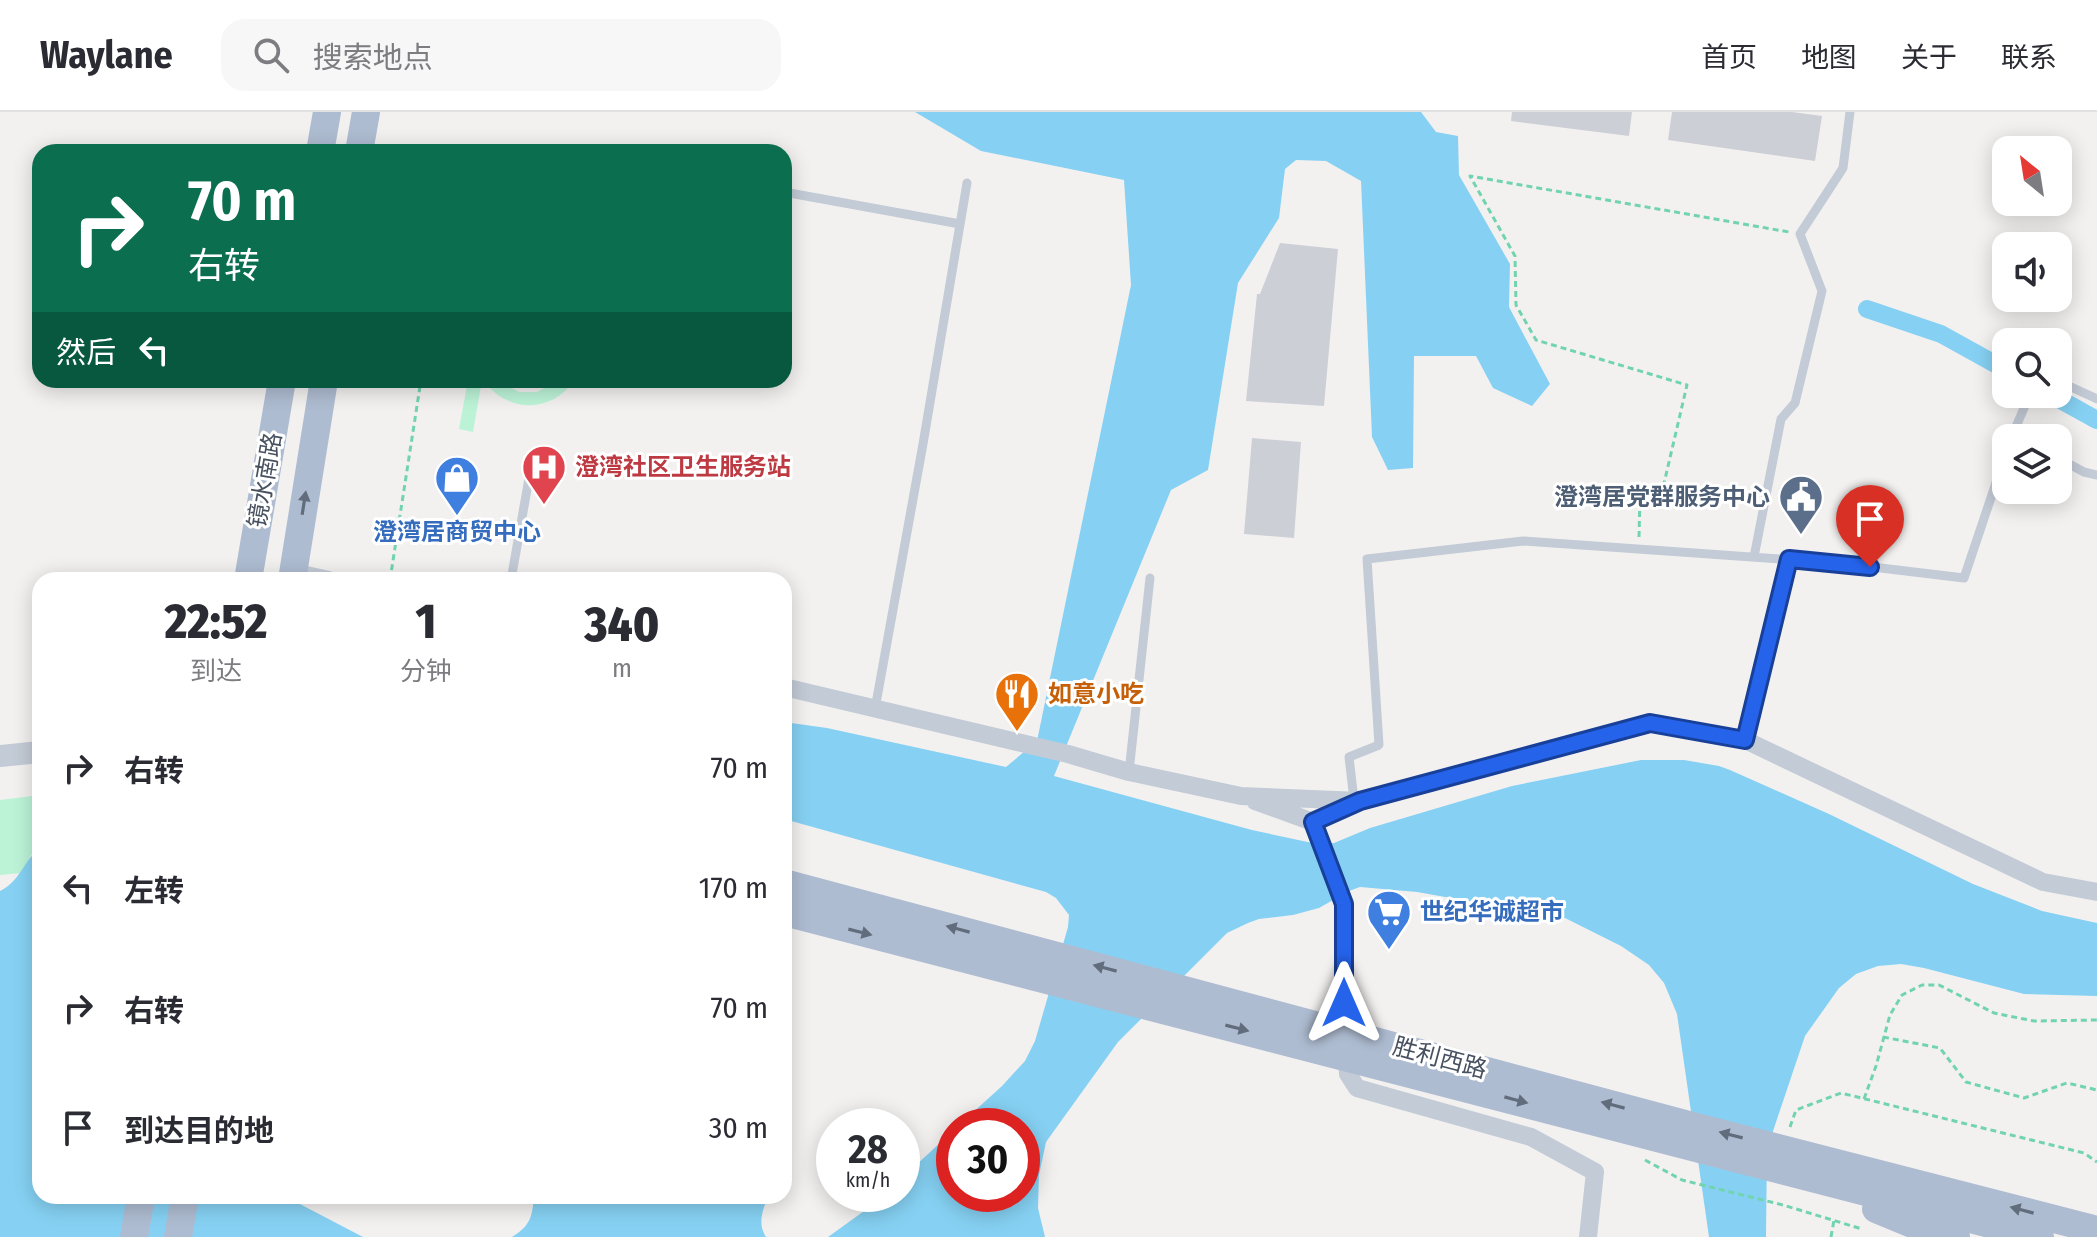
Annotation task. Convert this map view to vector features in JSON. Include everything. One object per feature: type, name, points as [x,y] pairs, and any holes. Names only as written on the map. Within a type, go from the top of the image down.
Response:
[{"type":"main road","points":[[321,144],[327,112]]},
{"type":"main road","points":[[360,144],[366,112]]},
{"type":"main road","name":"镜水南路","points":[[249,572],[281,388]]},
{"type":"main road","name":"镜水南路","points":[[293,572],[323,388]]},
{"type":"main road","name":"胜利西路","points":[[792,886],[1028,961],[1690,1136],[2048,1228],[2097,1228]]},
{"type":"main road","name":"胜利西路","points":[[792,914],[1028,961]]},
{"type":"main road","points":[[1777,1157],[1917,1226],[1956,1237]]},
{"type":"main road","points":[[134,1237],[140,1204]]},
{"type":"main road","points":[[178,1237],[184,1204]]},
{"type":"street","points":[[792,689],[1068,754],[1129,772],[1241,796],[1357,800],[1650,723],[1745,740],[2043,882],[2097,892]]},
{"type":"street","points":[[0,756],[32,753]]},
{"type":"street","points":[[1241,796],[1316,828],[1344,904],[1348,1074],[1357,1088],[1531,1137],[1595,1172],[1588,1237]]},
{"type":"street","points":[[1316,828],[1357,800]]},
{"type":"lane","points":[[1754,557],[1781,419],[1795,403],[1822,291],[1800,234],[1843,168],[1850,112]]},
{"type":"lane","points":[[875,709],[967,183]]},
{"type":"lane","points":[[792,193],[960,224]]},
{"type":"lane","points":[[2072,387],[2097,399]]},
{"type":"lane","points":[[2072,466],[2097,475]]},
{"type":"lane","points":[[512,572],[531,467]]},
{"type":"lane","points":[[1357,800],[1349,757],[1379,745],[1367,559],[1523,541],[1839,563],[1964,578],[1992,495]]},
{"type":"lane","points":[[1745,740],[1789,559]]},
{"type":"lane","points":[[1129,772],[1150,578]]},
{"type":"path","points":[[1638,549],[1640,495],[1662,492],[1687,385],[1536,340],[1516,305],[1515,256],[1470,176],[1800,234]]},
{"type":"path","points":[[391,572],[420,388]]},
{"type":"path","points":[[1864,1099],[1890,1015],[1902,995],[1922,985],[1939,985],[1994,1013],[2034,1021],[2097,1020]]},
{"type":"path","points":[[1883,1037],[1940,1048],[1966,1082],[2024,1098],[2067,1083],[2097,1090]]},
{"type":"path","points":[[1777,1157],[1796,1110],[1841,1093],[2084,1153],[2097,1162]]},
{"type":"path","points":[[1831,1237],[1834,1220]]},
{"type":"green space","points":[[467,388],[481,388],[473,432],[459,429]]},
{"type":"green space","points":[[491,388],[537,392],[544,388],[567,388],[554,399],[529,405],[504,399]]},
{"type":"green space","points":[[32,796],[32,854],[21,873],[0,875],[0,800]]},
{"type":"water","points":[[915,112],[1421,112],[1436,132],[1458,136],[1459,175],[1510,264],[1509,307],[1550,384],[1532,406],[1493,388],[1476,356],[1414,356],[1413,468],[1388,470],[1372,437],[1361,181],[1326,161],[1296,160],[1285,169],[1279,218],[1238,283],[1208,470],[1171,490],[1054,776],[1252,830],[1317,844],[1334,843],[1370,828],[1512,786],[1641,760],[1684,760],[1719,766],[1829,814],[1973,884],[2042,911],[2097,923],[2097,996],[2024,994],[1901,964],[1878,966],[1856,974],[1839,988],[1805,1036],[1767,1149],[1766,1237],[1709,1237],[1677,1014],[1664,983],[1649,965],[1621,946],[1565,918],[1417,892],[1360,887],[1319,908],[1259,919],[1227,933],[1118,1042],[1046,1142],[1040,1170],[1040,1108],[978,1108],[1025,1061],[1035,1041],[1069,915],[1056,898],[1046,892],[792,821],[792,723],[1006,767],[1037,741],[1131,285],[1124,180],[981,151]]},
{"type":"water","points":[[32,857],[32,1204],[300,1204],[363,1237],[0,1237],[0,891],[13,882]]},
{"type":"water","points":[[936,1147],[936,1212],[1039,1212],[1045,1237],[828,1237],[863,1212],[920,1212],[920,1161]]},
{"type":"water","points":[[533,1204],[765,1204],[761,1222],[766,1237],[512,1237],[529,1220]]},
{"type":"building","points":[[1512,112],[1632,112],[1629,136],[1511,121]]},
{"type":"building","points":[[1672,112],[1792,112],[1822,116],[1815,161],[1668,140]]},
{"type":"building","points":[[1280,243],[1338,249],[1324,406],[1246,401],[1257,294],[1260,294]]},
{"type":"building","points":[[1252,438],[1301,442],[1294,538],[1244,534]]},
{"type":"waterway","points":[[1867,309],[1941,334],[1992,362]]},
{"type":"waterway","points":[[2072,406],[2097,420]]},
{"type":"place","name":"澄湾社区卫生服务站","points":[[544,506]]},
{"type":"place","name":"澄湾居商贸中心","points":[[457,517]]},
{"type":"place","name":"澄湾居党群服务中心","points":[[1801,536]]},
{"type":"place","name":"如意小吃","points":[[1017,733]]},
{"type":"place","name":"世纪华诚超市","points":[[1389,951]]},
{"type":"route","points":[[1344,1003],[1344,904],[1313,822],[1360,801],[1650,723],[1745,740],[1789,559],[1870,567]]}]
